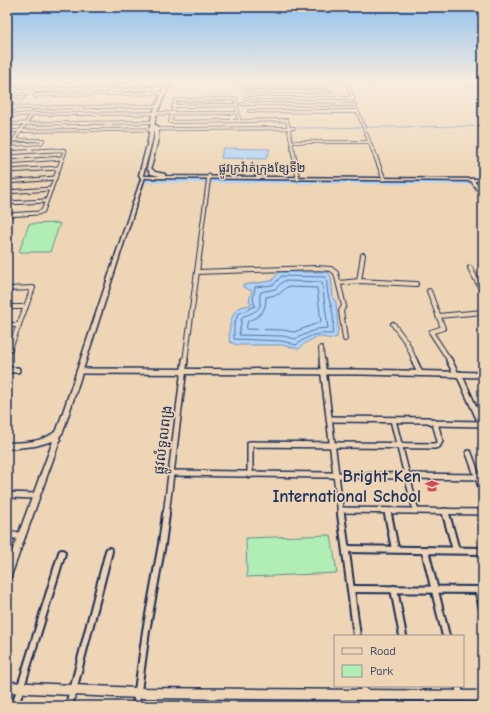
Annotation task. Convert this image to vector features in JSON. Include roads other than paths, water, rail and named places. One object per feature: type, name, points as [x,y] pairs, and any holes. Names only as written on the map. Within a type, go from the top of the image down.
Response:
[{"type":"main road","points":[[144,176],[150,165],[156,139],[153,122],[156,114]]},
{"type":"main road","points":[[144,176],[141,175],[154,130],[156,114]]},
{"type":"main road","name":"ផ្លូវក្រវ៉ាត់ក្រុងខ្សែទី២","points":[[150,165],[150,171],[153,173],[209,179]]},
{"type":"main road","points":[[144,176],[171,176]]},
{"type":"main road","name":"ផ្លូវក្រវ៉ាត់ក្រុងខ្សែទី២","points":[[144,176],[209,179],[297,177],[472,180],[483,178]]},
{"type":"street","points":[[7,116],[135,114]]},
{"type":"street","points":[[171,114],[170,122],[287,120],[297,177]]},
{"type":"street","points":[[238,114],[239,121]]},
{"type":"street","points":[[358,114],[383,178]]},
{"type":"street","points":[[73,131],[81,115]]},
{"type":"street","points":[[7,154],[14,140],[31,116]]},
{"type":"street","points":[[7,124],[153,122]]},
{"type":"street","points":[[7,132],[294,128]]},
{"type":"street","points":[[7,140],[44,140],[41,143],[7,145]]},
{"type":"street","points":[[292,142],[370,142]]},
{"type":"street","points":[[7,154],[65,151],[41,212],[7,215]]},
{"type":"street","points":[[7,162],[62,158]]},
{"type":"street","points":[[7,171],[58,168]]},
{"type":"street","points":[[7,446],[43,442],[55,437],[62,427],[144,176]]},
{"type":"street","points":[[7,182],[55,178]]},
{"type":"street","name":"ផ្លូវលំទួលពង្រ","points":[[136,706],[146,631],[162,544],[209,179]]},
{"type":"street","points":[[472,180],[483,196]]},
{"type":"street","points":[[7,192],[51,189]]},
{"type":"street","points":[[7,203],[46,201]]},
{"type":"street","points":[[359,281],[363,255]]},
{"type":"street","points":[[197,272],[326,268],[336,272],[344,306],[341,311],[345,339]]},
{"type":"street","points":[[470,268],[483,291]]},
{"type":"street","points":[[339,283],[359,281],[416,284]]},
{"type":"street","points":[[7,289],[33,288],[19,325],[9,346],[7,356]]},
{"type":"street","points":[[329,419],[428,420],[434,423],[482,424],[458,374],[431,332],[443,328],[429,291]]},
{"type":"street","points":[[7,307],[26,307]]},
{"type":"street","points":[[438,316],[483,312]]},
{"type":"street","points":[[393,324],[407,343],[420,373]]},
{"type":"street","points":[[7,325],[19,325]]},
{"type":"street","points":[[321,348],[357,635]]},
{"type":"street","points":[[7,370],[17,370]]},
{"type":"street","points":[[80,371],[323,372],[483,375]]},
{"type":"street","points":[[393,420],[416,511]]},
{"type":"street","points":[[250,475],[250,444],[438,445],[440,441],[434,423]]},
{"type":"street","points":[[7,576],[57,440],[55,437]]},
{"type":"street","points":[[469,453],[480,477],[483,492]]},
{"type":"street","points":[[171,474],[480,477]]},
{"type":"street","points":[[7,495],[36,496]]},
{"type":"street","points":[[341,510],[483,512]]},
{"type":"street","points":[[387,511],[395,549]]},
{"type":"street","points":[[445,511],[456,550]]},
{"type":"street","points":[[7,535],[22,536]]},
{"type":"street","points":[[346,549],[483,551]]},
{"type":"street","points":[[425,550],[446,635]]},
{"type":"street","points":[[69,706],[108,551]]},
{"type":"street","points":[[15,706],[62,553]]},
{"type":"street","points":[[351,589],[480,590],[483,608]]},
{"type":"street","points":[[394,589],[403,635]]},
{"type":"street","points":[[7,687],[138,693],[364,690],[460,691],[483,696]]},
{"type":"water","points":[[223,148],[270,149],[266,159],[221,158]]},
{"type":"water","points":[[279,272],[328,272],[331,277],[333,298],[336,302],[338,328],[337,337],[314,338],[299,349],[282,345],[237,345],[230,342],[229,334],[234,314],[239,308],[252,304],[249,301],[252,291],[243,287],[243,285],[272,281]]},
{"type":"waterway","points":[[298,128],[483,126]]},
{"type":"waterway","points":[[146,181],[483,183]]},
{"type":"place","name":"Bright Ken International School","points":[[432,486]]}]
